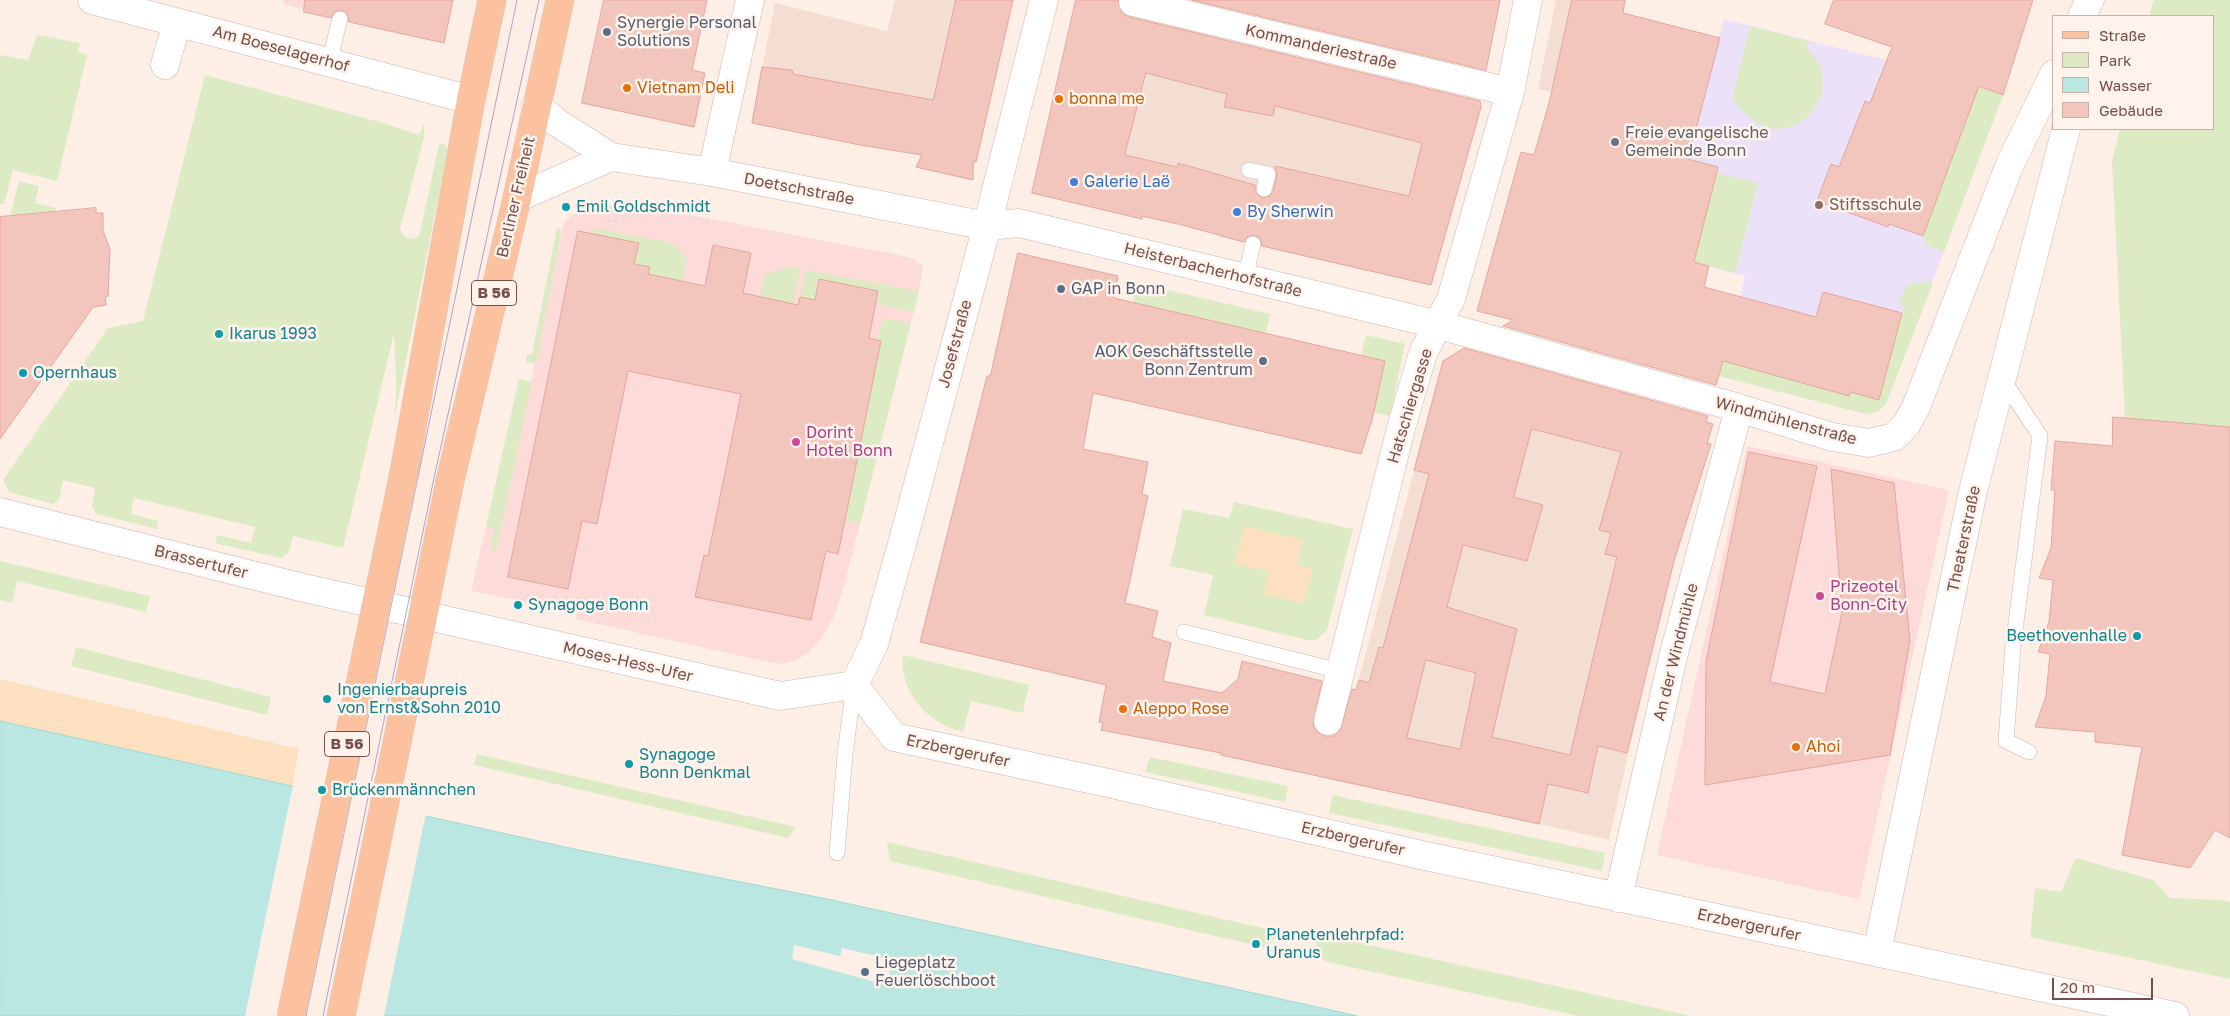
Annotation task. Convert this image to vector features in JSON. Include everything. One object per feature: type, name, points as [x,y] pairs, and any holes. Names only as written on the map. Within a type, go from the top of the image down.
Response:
[{"type":"main road","name":"B 56","points":[[291,1016],[404,472],[470,100],[492,0]]},
{"type":"main road","name":"Berliner Freiheit","points":[[341,1016],[450,482],[517,198],[560,0]]},
{"type":"street","points":[[712,172],[750,0]]},
{"type":"street","name":"Josefstraße","points":[[854,685],[874,644],[987,226],[1044,0]]},
{"type":"street","name":"Hatschiergasse","points":[[1328,721],[1404,418],[1423,353],[1451,299],[1510,92],[1528,0]]},
{"type":"street","points":[[2082,15],[2090,0]]},
{"type":"street","points":[[2094,15],[2098,0]]},
{"type":"street","name":"Am Boeselagerhof","points":[[98,2],[470,100]]},
{"type":"street","name":"Kommanderiestraße","points":[[1133,2],[1510,92]]},
{"type":"street","points":[[165,65],[177,22]]},
{"type":"street","name":"Windmühlenstraße","points":[[1439,325],[1739,408],[1832,437],[1869,443],[1894,437],[1906,424],[1916,407],[2010,164],[2052,78]]},
{"type":"street","name":"Doetschstraße","points":[[536,105],[556,122],[611,157],[712,172],[987,226]]},
{"type":"street","name":"Theaterstraße","points":[[1877,952],[1973,491],[2066,130]]},
{"type":"street","points":[[517,198],[611,157]]},
{"type":"street","name":"Heisterbacherhofstraße","points":[[987,226],[1019,222],[1439,325]]},
{"type":"street","name":"An der Windmühle","points":[[1618,898],[1671,667],[1739,408]]},
{"type":"street","name":"Brassertufer","points":[[0,512],[403,610]]},
{"type":"street","name":"Moses-Hess-Ufer","points":[[403,610],[780,696],[854,685]]},
{"type":"street","name":"Erzbergerufer","points":[[854,685],[894,737],[1618,898],[2175,1016]]},
{"type":"lane","points":[[329,62],[340,19]]},
{"type":"lane","points":[[1249,170],[1268,174],[1264,189]]},
{"type":"lane","points":[[1245,278],[1253,244]]},
{"type":"lane","points":[[2002,378],[2040,436],[2014,646],[2006,740],[2029,752]]},
{"type":"lane","points":[[1184,632],[1340,671]]},
{"type":"lane","points":[[837,853],[845,754],[854,685]]},
{"type":"shaded area","points":[[284,0],[333,0],[329,16],[283,4]]},
{"type":"shaded area","points":[[895,0],[1013,0],[972,178],[918,165],[920,154],[751,123],[775,3],[887,31]]},
{"type":"shaded area","points":[[1076,0],[1133,0],[1155,21],[1481,107],[1431,285],[1220,237],[1220,234],[1143,216],[1142,219],[1032,193]]},
{"type":"shaded area","points":[[1556,0],[1625,0],[1604,103],[1538,89]]},
{"type":"shaded area","name":"Stiftsschule","points":[[1724,19],[1925,70],[2003,95],[1886,404],[1877,412],[1866,414],[1719,376],[1745,276],[1663,255]]},
{"type":"shaded area","points":[[605,205],[670,211],[908,257],[917,261],[923,267],[919,291],[844,586],[834,616],[822,638],[807,654],[794,661],[783,664],[768,662],[576,619],[577,612],[471,591],[486,526],[494,528],[490,549],[496,551],[564,223],[572,215],[588,208]]},
{"type":"shaded area","points":[[1453,354],[1713,424],[1678,545],[1648,665],[1609,840],[1447,803],[1347,725],[1443,361]]},
{"type":"shaded area","name":"Prizeotel Bonn-City","points":[[1747,446],[1949,490],[1859,899],[1657,855]]},
{"type":"green space","points":[[2154,0],[2230,0],[2230,427],[2125,418],[2112,161],[2120,130],[2215,130],[2215,15],[2149,15]]},
{"type":"green space","points":[[1750,26],[1808,41],[1807,46],[1821,69],[1823,85],[1815,107],[1808,116],[1798,123],[1776,129],[1764,126],[1751,118],[1732,99]]},
{"type":"green space","points":[[37,35],[80,43],[78,52],[87,55],[57,181],[13,170],[4,204],[0,204],[0,55],[28,60]]},
{"type":"green space","points":[[205,75],[383,123],[419,135],[424,124],[424,137],[400,229],[405,237],[413,239],[419,236],[439,145],[443,143],[446,146],[447,153],[395,416],[394,333],[343,548],[293,536],[289,552],[281,558],[215,543],[217,535],[251,543],[255,527],[134,498],[131,514],[158,521],[157,529],[96,514],[92,506],[95,488],[63,480],[59,500],[53,504],[9,492],[3,480],[108,328],[143,321]]},
{"type":"green space","points":[[1979,86],[2003,95],[1944,252],[1926,245],[1923,236]]},
{"type":"green space","points":[[1717,173],[1758,183],[1735,273],[1694,262]]},
{"type":"green space","points":[[19,181],[39,186],[35,203],[56,208],[56,211],[10,216]]},
{"type":"green space","points":[[557,228],[562,230],[536,364],[526,362],[527,354],[532,355]]},
{"type":"green space","points":[[594,228],[673,243],[687,258],[682,281],[648,274],[650,267],[634,264],[638,243],[593,234]]},
{"type":"green space","points":[[789,267],[800,269],[793,304],[760,297],[764,275]]},
{"type":"green space","points":[[806,270],[919,291],[914,312],[876,304],[878,291],[819,279],[815,300],[800,297]]},
{"type":"green space","points":[[1926,281],[1933,283],[1886,404],[1877,412],[1866,414],[1719,376],[1723,361],[1849,396],[1850,392],[1878,400],[1904,307],[1899,302],[1907,285]]},
{"type":"green space","points":[[1138,283],[1270,314],[1266,333],[1133,303]]},
{"type":"green space","points":[[883,318],[911,323],[860,524],[845,520],[881,342],[877,340]]},
{"type":"green space","points":[[1366,335],[1405,344],[1390,416],[1373,412],[1385,361],[1361,355]]},
{"type":"green space","points":[[519,379],[532,382],[496,551],[490,550],[494,528],[486,526]]},
{"type":"green space","points":[[1234,502],[1353,529],[1327,630],[1316,640],[1307,640],[1204,615],[1213,575],[1170,566],[1183,509],[1229,518]]},
{"type":"green space","points":[[0,561],[150,596],[146,612],[17,581],[12,603],[0,600]]},
{"type":"green space","points":[[76,647],[271,697],[267,715],[71,666]]},
{"type":"green space","points":[[903,655],[1029,685],[1023,713],[971,701],[963,732],[950,728],[928,714],[911,694],[903,669]]},
{"type":"green space","points":[[477,754],[796,827],[788,838],[474,765]]},
{"type":"green space","points":[[1150,757],[1288,786],[1285,802],[1145,772]]},
{"type":"green space","points":[[1333,795],[1605,853],[1602,871],[1329,813]]},
{"type":"green space","points":[[887,842],[1280,932],[1268,946],[1263,947],[890,861]]},
{"type":"green space","points":[[2076,858],[2153,880],[2170,898],[2223,900],[2230,902],[2230,979],[2030,937],[2035,888],[2061,892]]},
{"type":"green space","points":[[1315,933],[1692,1016],[1579,1016],[1327,962],[1319,958]]},
{"type":"sand","points":[[1244,526],[1303,540],[1297,565],[1313,569],[1304,604],[1264,594],[1269,572],[1234,563]]},
{"type":"sand","points":[[0,679],[299,749],[292,787],[0,721]]},
{"type":"water","points":[[0,721],[574,849],[827,899],[1358,1016],[0,1016]]},
{"type":"pier","points":[[293,785],[426,813],[384,1016],[245,1016]]},
{"type":"pier","name":"Liegeplatz Feuerlöschboot","points":[[794,945],[840,956],[842,948],[893,960],[886,985],[792,959]]},
{"type":"building","points":[[305,0],[453,0],[444,43],[349,22],[347,13],[342,10],[334,12],[331,18],[304,12]]},
{"type":"building","points":[[604,0],[707,0],[692,70],[705,73],[694,127],[582,103]]},
{"type":"building","points":[[956,0],[1013,0],[976,162],[973,161],[973,180],[916,167],[922,155],[860,145],[752,123],[762,67],[792,70],[793,74],[933,100]]},
{"type":"building","points":[[1076,0],[1118,0],[1122,13],[1129,17],[1480,101],[1481,107],[1431,285],[1262,246],[1260,238],[1255,235],[1247,237],[1244,242],[1182,225],[1142,216],[1142,219],[1032,193]],"holes":[[[1146,73],[1227,94],[1224,107],[1273,116],[1275,106],[1422,143],[1409,196],[1275,166],[1277,176],[1273,191],[1270,196],[1262,198],[1255,192],[1255,185],[1178,163],[1177,167],[1125,155]]]},
{"type":"building","points":[[1192,0],[1500,0],[1486,70]]},
{"type":"building","points":[[1572,0],[1625,0],[1623,13],[1720,38],[1688,159],[1718,167],[1694,262],[1709,266],[1704,287],[1816,317],[1823,292],[1902,313],[1879,400],[1850,392],[1849,396],[1723,361],[1716,385],[1503,326],[1513,320],[1477,311],[1521,152],[1534,155],[1550,99]]},
{"type":"building","points":[[1834,0],[2033,0],[2003,95],[1979,86],[1923,236],[1889,224],[1888,227],[1817,201],[1831,164],[1839,167],[1865,101],[1870,103],[1892,47],[1825,24]]},
{"type":"building","name":"Opernhaus","points":[[96,208],[96,213],[103,213],[103,231],[110,249],[108,296],[105,297],[106,305],[93,307],[0,439],[0,217]]},
{"type":"building","name":"Dorint Hotel Bonn","points":[[578,231],[639,243],[634,264],[650,267],[648,274],[705,286],[713,245],[751,253],[743,293],[798,305],[800,297],[815,300],[819,279],[878,291],[869,338],[881,341],[845,520],[838,554],[826,551],[811,620],[695,597],[704,555],[708,556],[741,394],[628,371],[597,524],[582,521],[568,589],[508,577]]},
{"type":"building","points":[[1018,253],[1118,276],[1114,298],[1385,361],[1372,420],[1361,454],[1093,393],[1083,449],[1148,462],[1142,494],[1148,496],[1125,603],[1158,611],[1152,637],[1171,643],[1163,681],[1222,693],[1238,679],[1242,661],[1322,681],[1313,725],[1317,732],[1325,736],[1333,736],[1340,731],[1352,689],[1356,690],[1359,680],[1369,683],[1379,647],[1383,648],[1429,474],[1414,470],[1443,361],[1464,348],[1708,416],[1706,422],[1713,424],[1707,443],[1711,444],[1674,561],[1627,753],[1598,746],[1588,793],[1548,784],[1539,824],[1221,755],[1221,753],[1101,730],[1103,723],[1099,722],[1106,685],[920,642],[987,376],[990,376]],"holes":[[[1532,429],[1621,452],[1599,530],[1611,533],[1605,554],[1617,557],[1570,755],[1492,737],[1517,629],[1447,607],[1463,545],[1527,561],[1543,505],[1514,497]],[[1426,660],[1476,673],[1460,749],[1407,738]]]},
{"type":"building","name":"Beethovenhalle","points":[[2113,417],[2230,427],[2230,838],[2215,830],[2190,868],[2122,855],[2142,747],[2095,742],[2095,732],[2035,727],[2046,696],[2050,654],[2038,652],[2049,622],[2053,580],[2039,578],[2051,548],[2055,490],[2051,490],[2055,441],[2112,446]]},
{"type":"building","points":[[1749,452],[1817,466],[1770,682],[1825,694],[1842,613],[1831,469],[1894,483],[1910,640],[1890,755],[1705,785],[1706,662]]},
{"type":"tram line","points":[[306,1016],[517,0]]},
{"type":"tram line","points":[[323,1016],[434,478],[539,0]]},
{"type":"place","name":"Synergie Personal Solutions","points":[[607,32]]},
{"type":"place","name":"Vietnam Deli","points":[[627,88]]},
{"type":"place","name":"bonna me","points":[[1059,99]]},
{"type":"place","name":"Freie evangelische Gemeinde Bonn","points":[[1615,142]]},
{"type":"place","name":"Galerie Laë","points":[[1074,182]]},
{"type":"place","name":"Stiftsschule","points":[[1819,205]]},
{"type":"place","name":"Emil Goldschmidt","points":[[566,207]]},
{"type":"place","name":"By Sherwin","points":[[1237,212]]},
{"type":"place","name":"GAP in Bonn","points":[[1061,289]]},
{"type":"place","name":"Ikarus 1993","points":[[219,334]]},
{"type":"place","name":"AOK Geschäftsstelle Bonn Zentrum","points":[[1263,361]]},
{"type":"place","name":"Opernhaus","points":[[23,373]]},
{"type":"place","name":"Dorint Hotel Bonn","points":[[796,442]]},
{"type":"place","name":"Prizeotel Bonn-City","points":[[1820,596]]},
{"type":"place","name":"Synagoge Bonn","points":[[518,605]]},
{"type":"place","name":"Beethovenhalle","points":[[2137,636]]},
{"type":"place","name":"Ingenierbaupreis von Ernst&Sohn 2010","points":[[327,699]]},
{"type":"place","name":"Aleppo Rose","points":[[1123,709]]},
{"type":"place","name":"Ahoi","points":[[1796,747]]},
{"type":"place","name":"Synagoge Bonn Denkmal","points":[[629,764]]},
{"type":"place","name":"Brückenmännchen","points":[[322,790]]},
{"type":"place","name":"Planetenlehrpfad: Uranus","points":[[1256,944]]},
{"type":"place","name":"Liegeplatz Feuerlöschboot","points":[[865,972]]}]
